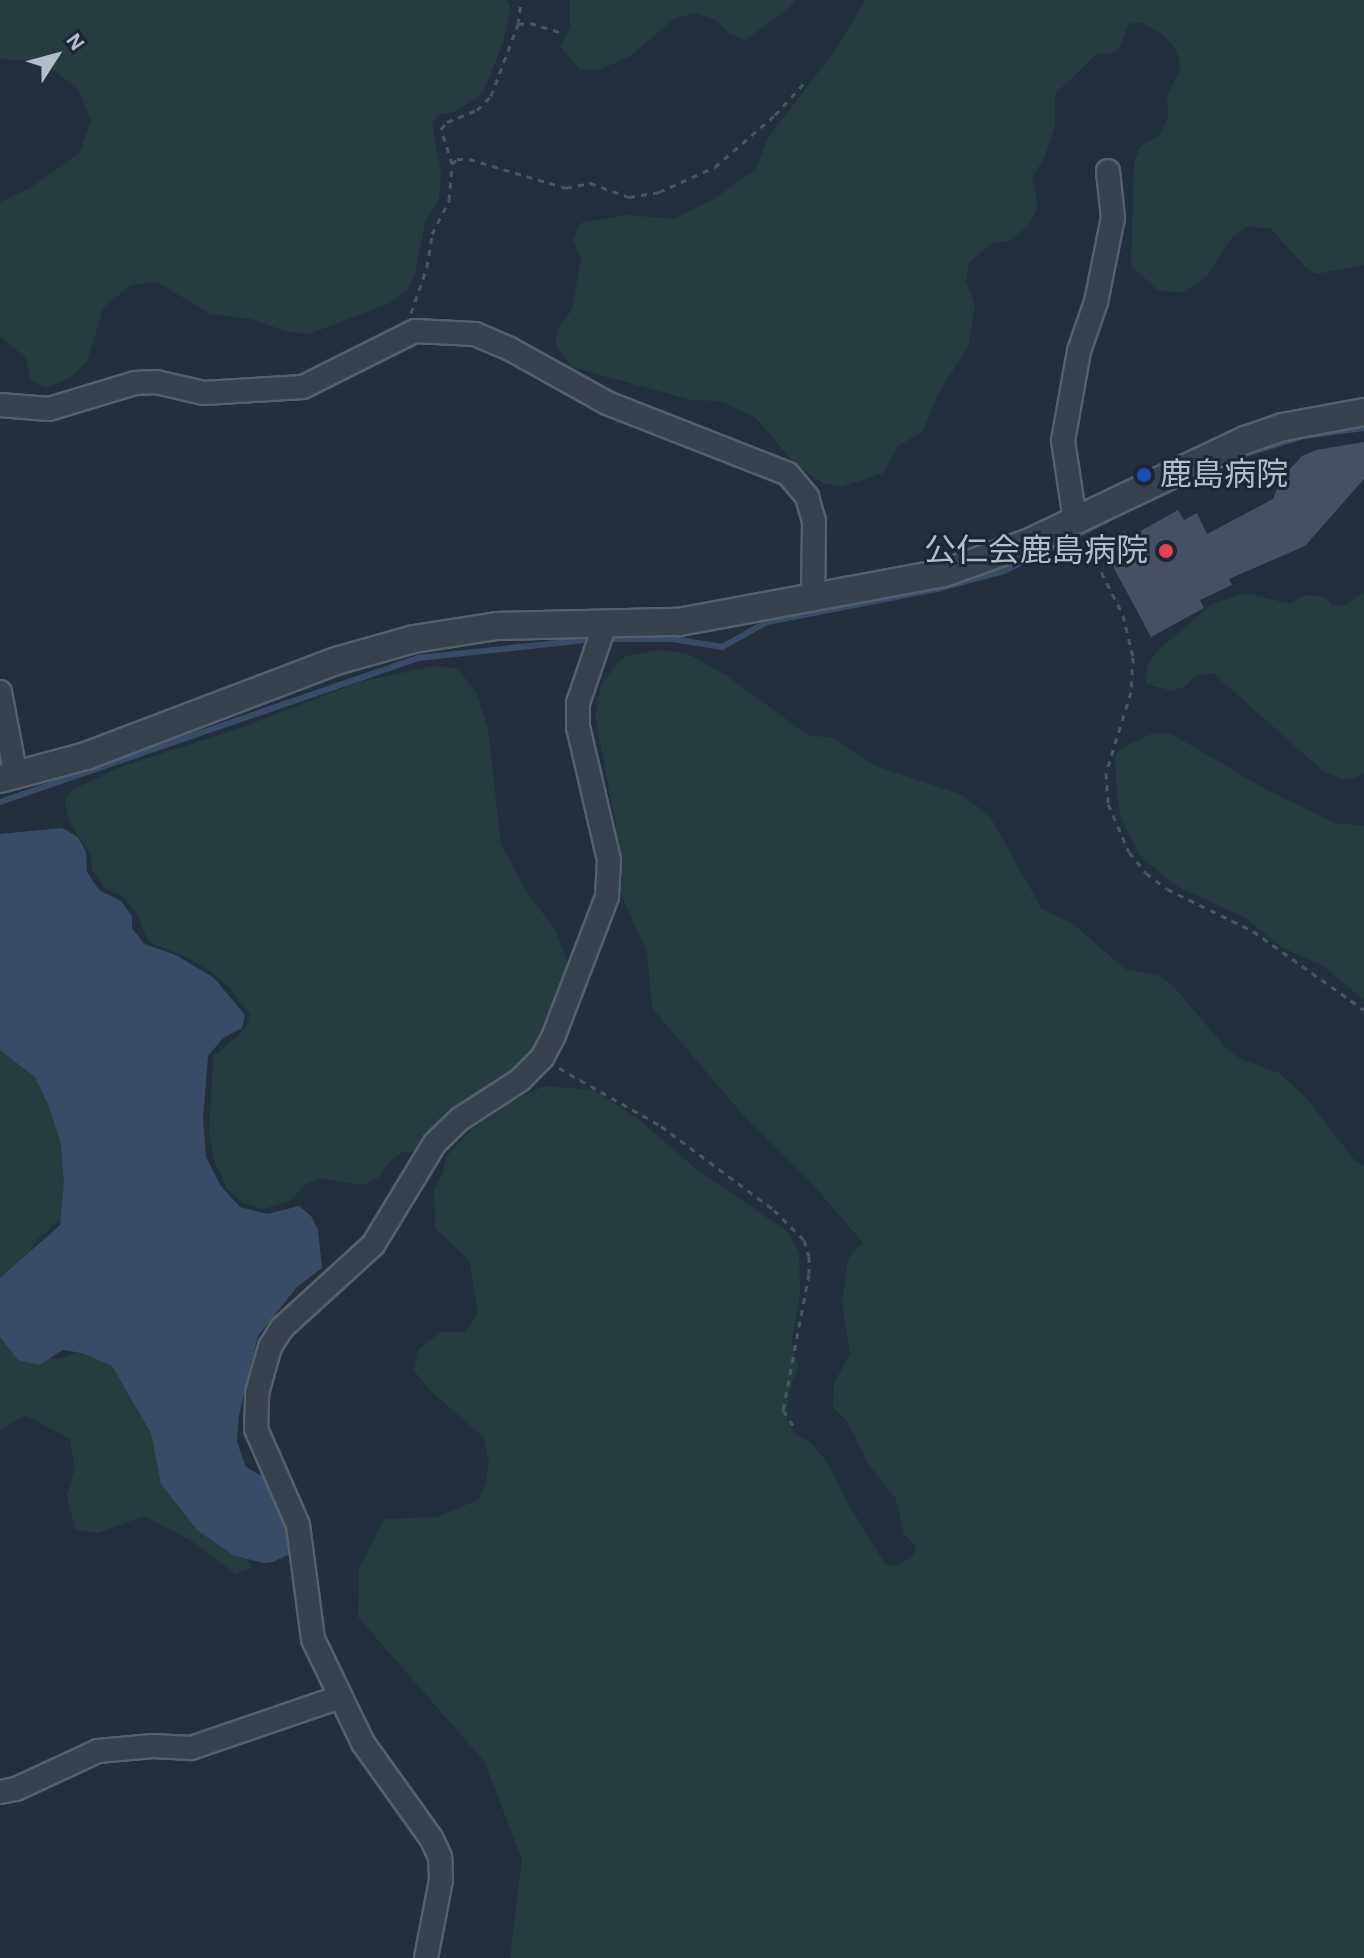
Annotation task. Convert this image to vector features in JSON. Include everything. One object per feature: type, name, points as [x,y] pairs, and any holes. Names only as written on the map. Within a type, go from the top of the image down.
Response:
[{"type":"street","points":[[1079,529],[1063,441],[1079,351],[1096,302],[1113,218],[1108,171]]},
{"type":"street","points":[[0,405],[49,409],[135,383],[156,382],[204,393],[303,387],[415,331],[475,334],[510,349],[607,403],[788,474],[807,497],[814,521],[813,599]]},
{"type":"street","points":[[0,692],[8,778],[86,756],[336,661],[414,639],[497,626],[602,635],[944,573],[1079,529],[1245,440],[1283,427],[1364,412]]},
{"type":"street","points":[[426,1958],[441,1880],[440,1857],[431,1838],[363,1743],[313,1639],[298,1525],[256,1429],[261,1373],[282,1328],[373,1245],[435,1143],[460,1119],[520,1080],[542,1058],[607,897],[609,860],[578,727],[578,703],[602,635]]},
{"type":"street","points":[[0,1792],[16,1789],[98,1751],[153,1746],[191,1748],[340,1697]]},
{"type":"path","points":[[404,336],[422,287],[432,234],[449,200],[452,164],[441,129],[447,122],[477,110],[491,96],[518,24],[521,3]]},
{"type":"path","points":[[518,24],[530,23],[560,32]]},
{"type":"path","points":[[452,164],[457,159],[469,159],[566,188],[590,183],[629,197],[659,192],[715,167],[775,115],[807,80]]},
{"type":"path","points":[[1079,529],[1123,615],[1133,657],[1131,692],[1106,773],[1108,804],[1129,852],[1167,889],[1253,931],[1327,980],[1364,1010]]},
{"type":"path","points":[[542,1058],[661,1126],[774,1210],[804,1240],[809,1256],[809,1274],[783,1410],[794,1427]]},
{"type":"green space","points":[[0,0],[507,0],[511,9],[502,45],[483,93],[459,110],[439,115],[432,123],[441,174],[439,199],[425,223],[415,274],[408,289],[390,303],[309,334],[285,331],[251,319],[210,314],[157,282],[131,285],[103,308],[88,360],[71,377],[46,388],[31,381],[26,358],[0,336],[0,202],[32,187],[80,152],[91,121],[79,91],[45,62],[0,59]]},
{"type":"green space","points":[[570,0],[795,0],[789,8],[745,40],[729,34],[716,20],[695,13],[675,18],[629,57],[598,70],[579,69],[560,46],[570,28]]},
{"type":"green space","points":[[865,0],[1364,0],[1364,265],[1317,274],[1308,270],[1271,229],[1249,226],[1232,237],[1208,275],[1185,292],[1158,291],[1131,265],[1134,163],[1140,147],[1160,134],[1168,118],[1167,96],[1181,68],[1176,50],[1162,34],[1141,22],[1128,24],[1122,44],[1115,51],[1098,53],[1055,94],[1055,127],[1045,156],[1032,178],[1038,207],[1028,226],[1010,241],[992,243],[969,263],[966,281],[975,305],[968,347],[939,392],[923,431],[898,446],[883,473],[841,487],[823,483],[796,465],[756,418],[720,401],[691,400],[572,367],[555,344],[559,326],[572,310],[581,259],[573,239],[581,223],[628,215],[674,219],[712,200],[756,169],[767,139],[836,49]]},
{"type":"green space","points":[[1364,592],[1364,773],[1355,778],[1342,779],[1324,772],[1213,673],[1197,675],[1185,686],[1173,691],[1146,684],[1147,666],[1158,650],[1212,604],[1246,593],[1290,604],[1305,595],[1325,597],[1333,606],[1347,604]]},
{"type":"green space","points":[[659,650],[686,653],[724,674],[808,735],[833,738],[876,766],[960,794],[989,815],[1042,909],[1072,923],[1125,969],[1160,976],[1173,986],[1226,1048],[1240,1059],[1279,1073],[1306,1098],[1356,1162],[1364,1165],[1364,1958],[510,1958],[522,1859],[484,1761],[358,1617],[359,1568],[384,1519],[436,1517],[478,1500],[486,1483],[489,1463],[484,1438],[431,1391],[414,1371],[418,1350],[440,1332],[465,1332],[478,1314],[469,1260],[435,1228],[434,1189],[443,1173],[446,1157],[472,1129],[512,1101],[544,1086],[594,1090],[638,1119],[696,1169],[788,1232],[799,1252],[800,1294],[792,1342],[798,1367],[789,1393],[787,1420],[795,1434],[809,1441],[828,1463],[885,1564],[897,1566],[912,1557],[916,1547],[904,1534],[896,1499],[869,1465],[847,1421],[833,1408],[834,1383],[850,1354],[842,1303],[846,1272],[849,1257],[863,1243],[809,1180],[743,1115],[652,1008],[647,952],[621,895],[618,837],[595,715],[601,685],[617,663],[626,656]]},
{"type":"green space","points":[[434,666],[458,669],[477,694],[488,729],[501,844],[526,891],[554,928],[566,957],[567,977],[540,1047],[526,1065],[418,1153],[403,1152],[389,1162],[379,1177],[365,1185],[321,1179],[306,1184],[290,1201],[263,1209],[242,1202],[227,1189],[214,1160],[209,1133],[213,1057],[240,1034],[248,1024],[250,1014],[227,985],[211,972],[148,941],[136,912],[122,896],[106,889],[92,870],[91,856],[68,819],[65,800],[70,791],[123,766],[240,728],[359,682]]},
{"type":"green space","points":[[1170,733],[1267,790],[1335,823],[1364,826],[1364,1000],[1323,966],[1281,947],[1246,918],[1178,887],[1141,857],[1122,821],[1117,798],[1115,758],[1117,752],[1131,743],[1152,734]]},
{"type":"green space","points":[[0,1043],[45,1080],[60,1119],[69,1211],[38,1239],[9,1278],[0,1298]]},
{"type":"green space","points":[[0,1317],[27,1356],[57,1359],[93,1348],[120,1366],[252,1568],[236,1574],[192,1541],[144,1516],[98,1533],[75,1530],[67,1496],[75,1468],[70,1439],[25,1415],[0,1431]]},
{"type":"water","points":[[62,828],[78,837],[86,852],[87,872],[99,890],[121,901],[132,916],[132,928],[144,944],[176,955],[214,978],[245,1015],[242,1028],[223,1038],[208,1056],[203,1118],[206,1157],[220,1185],[240,1207],[267,1214],[299,1206],[311,1216],[318,1230],[322,1268],[297,1287],[258,1336],[239,1415],[237,1442],[246,1467],[264,1477],[290,1528],[294,1552],[273,1562],[263,1563],[233,1555],[197,1530],[161,1484],[151,1433],[112,1366],[82,1353],[63,1350],[39,1365],[18,1360],[0,1337],[0,1278],[60,1225],[64,1183],[61,1144],[48,1104],[35,1077],[0,1050],[0,834]]},
{"type":"building","points":[[1364,442],[1364,479],[1305,546],[1229,579],[1232,585],[1200,600],[1204,608],[1151,637],[1101,544],[1125,531],[1128,538],[1178,510],[1184,520],[1197,513],[1207,534],[1273,499],[1281,479],[1302,456],[1316,450]]},
{"type":"waterway","points":[[1239,456],[1304,436],[1364,428]]},
{"type":"waterway","points":[[607,639],[673,639],[722,647],[767,622],[937,589],[1004,571],[1107,520]]},
{"type":"waterway","points":[[0,802],[418,658],[595,639]]},
{"type":"place","name":"鹿島病院","points":[[1144,475]]},
{"type":"place","name":"公仁会鹿島病院","points":[[1166,551]]}]
